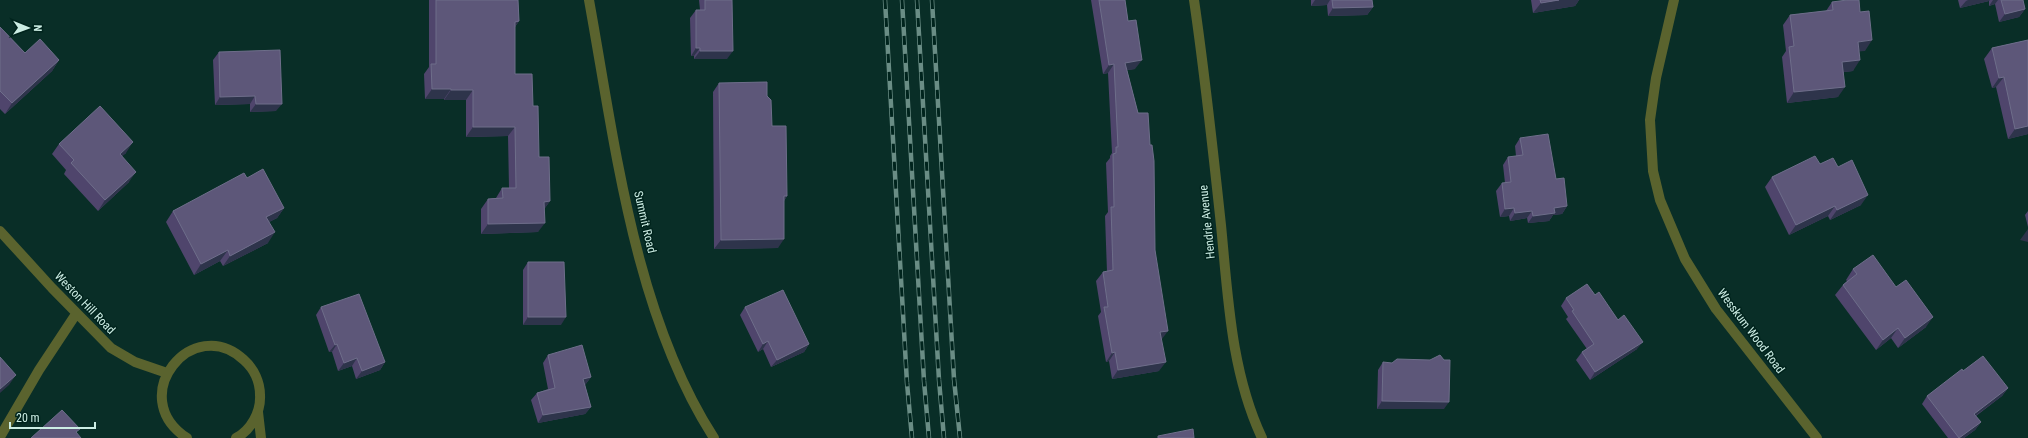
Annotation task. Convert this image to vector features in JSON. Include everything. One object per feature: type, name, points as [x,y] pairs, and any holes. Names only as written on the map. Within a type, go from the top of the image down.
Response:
[{"type":"street","name":"Summit Road","points":[[589,0],[626,200],[646,284],[672,356],[714,438]]},
{"type":"street","name":"Hendrie Avenue","points":[[1194,0],[1211,125],[1228,301],[1236,359],[1252,417],[1262,438]]},
{"type":"street","name":"Wesskum Wood Road","points":[[1674,0],[1656,78],[1650,120],[1653,171],[1660,200],[1686,259],[1716,309],[1816,438]]},
{"type":"street","name":"Weston Hill Road","points":[[0,231],[76,314],[111,348],[135,362],[166,373]]},
{"type":"street","points":[[0,437],[39,370],[76,314]]},
{"type":"street","points":[[187,438],[175,430],[164,413],[161,393],[166,373],[182,355],[192,350],[209,346],[224,348],[238,354],[246,362],[258,380],[260,396],[258,412],[262,438]]},
{"type":"street","points":[[236,438],[251,425],[258,412]]},
{"type":"building","points":[[436,0],[518,0],[519,21],[515,22],[515,74],[532,74],[533,106],[538,106],[539,157],[549,157],[550,201],[544,202],[545,223],[488,224],[488,199],[503,198],[502,188],[516,188],[515,127],[473,127],[473,90],[432,89],[431,64],[436,64]]},
{"type":"building","points":[[705,0],[732,0],[733,51],[700,51],[700,48],[696,48],[696,10],[705,10]]},
{"type":"building","points":[[1099,0],[1125,0],[1128,21],[1136,20],[1142,60],[1125,63],[1138,113],[1148,113],[1150,145],[1152,145],[1154,161],[1155,250],[1168,331],[1160,332],[1166,362],[1118,370],[1115,352],[1112,353],[1104,307],[1108,307],[1103,272],[1113,270],[1111,207],[1114,207],[1113,154],[1116,153],[1116,147],[1118,147],[1114,64],[1109,65]]},
{"type":"building","points":[[1332,0],[1372,0],[1373,7],[1333,8]]},
{"type":"building","points":[[1540,0],[1559,0],[1541,3]]},
{"type":"building","points":[[1859,0],[1860,12],[1869,11],[1872,40],[1858,42],[1860,60],[1842,62],[1845,87],[1794,92],[1789,47],[1794,46],[1790,15],[1833,10],[1832,2]]},
{"type":"building","points":[[2001,0],[2023,0],[2025,9],[2005,14]]},
{"type":"building","points":[[0,27],[25,53],[40,39],[59,60],[12,103],[0,91]]},
{"type":"building","points":[[2028,40],[2028,126],[2015,129],[2004,77],[1999,78],[1992,48]]},
{"type":"building","points":[[280,50],[282,104],[256,104],[255,96],[220,97],[219,52]]},
{"type":"building","points":[[767,82],[767,96],[771,100],[772,126],[786,126],[787,196],[784,196],[784,239],[721,240],[719,83]]},
{"type":"building","points":[[100,106],[133,142],[120,154],[136,172],[105,200],[71,163],[74,160],[59,144]]},
{"type":"building","points":[[1548,134],[1556,179],[1564,178],[1567,206],[1554,208],[1555,213],[1533,216],[1532,211],[1515,213],[1514,208],[1505,209],[1502,183],[1511,182],[1508,157],[1523,155],[1520,138]]},
{"type":"building","points":[[1815,156],[1820,164],[1833,158],[1838,167],[1852,160],[1868,195],[1837,210],[1835,206],[1796,225],[1772,177]]},
{"type":"building","points":[[263,169],[284,208],[266,217],[275,232],[230,256],[228,250],[201,264],[173,211],[244,173],[247,178]]},
{"type":"building","points":[[1873,255],[1896,287],[1906,280],[1933,317],[1905,338],[1898,328],[1883,340],[1843,285],[1857,274],[1853,269]]},
{"type":"building","points":[[528,262],[564,262],[566,317],[528,317]]},
{"type":"building","points":[[1587,284],[1595,295],[1599,292],[1618,320],[1624,315],[1643,342],[1595,372],[1582,352],[1594,344],[1572,311],[1574,310],[1566,298]]},
{"type":"building","points":[[783,290],[809,344],[777,360],[768,341],[763,344],[745,307]]},
{"type":"building","points":[[359,294],[385,362],[362,371],[357,358],[344,363],[337,344],[335,345],[321,307]]},
{"type":"building","points":[[582,345],[591,377],[583,379],[591,407],[543,415],[537,393],[555,388],[548,355]]},
{"type":"building","points":[[1440,355],[1444,360],[1450,360],[1449,402],[1382,401],[1383,362],[1392,363],[1397,359],[1430,360]]},
{"type":"building","points":[[1983,356],[2008,388],[1974,414],[1981,422],[1959,438],[1927,396],[1962,369],[1963,371]]},
{"type":"building","points":[[0,357],[16,375],[0,389]]},
{"type":"building","points":[[62,410],[80,429],[76,432],[81,438],[31,438]]},
{"type":"building","points":[[1193,429],[1194,438],[1158,438],[1158,436]]},
{"type":"railway","points":[[885,0],[907,383],[912,438]]},
{"type":"railway","points":[[902,0],[924,381],[929,438]]},
{"type":"railway","points":[[917,0],[939,380],[944,438]]},
{"type":"railway","points":[[932,0],[954,379],[960,438]]}]
